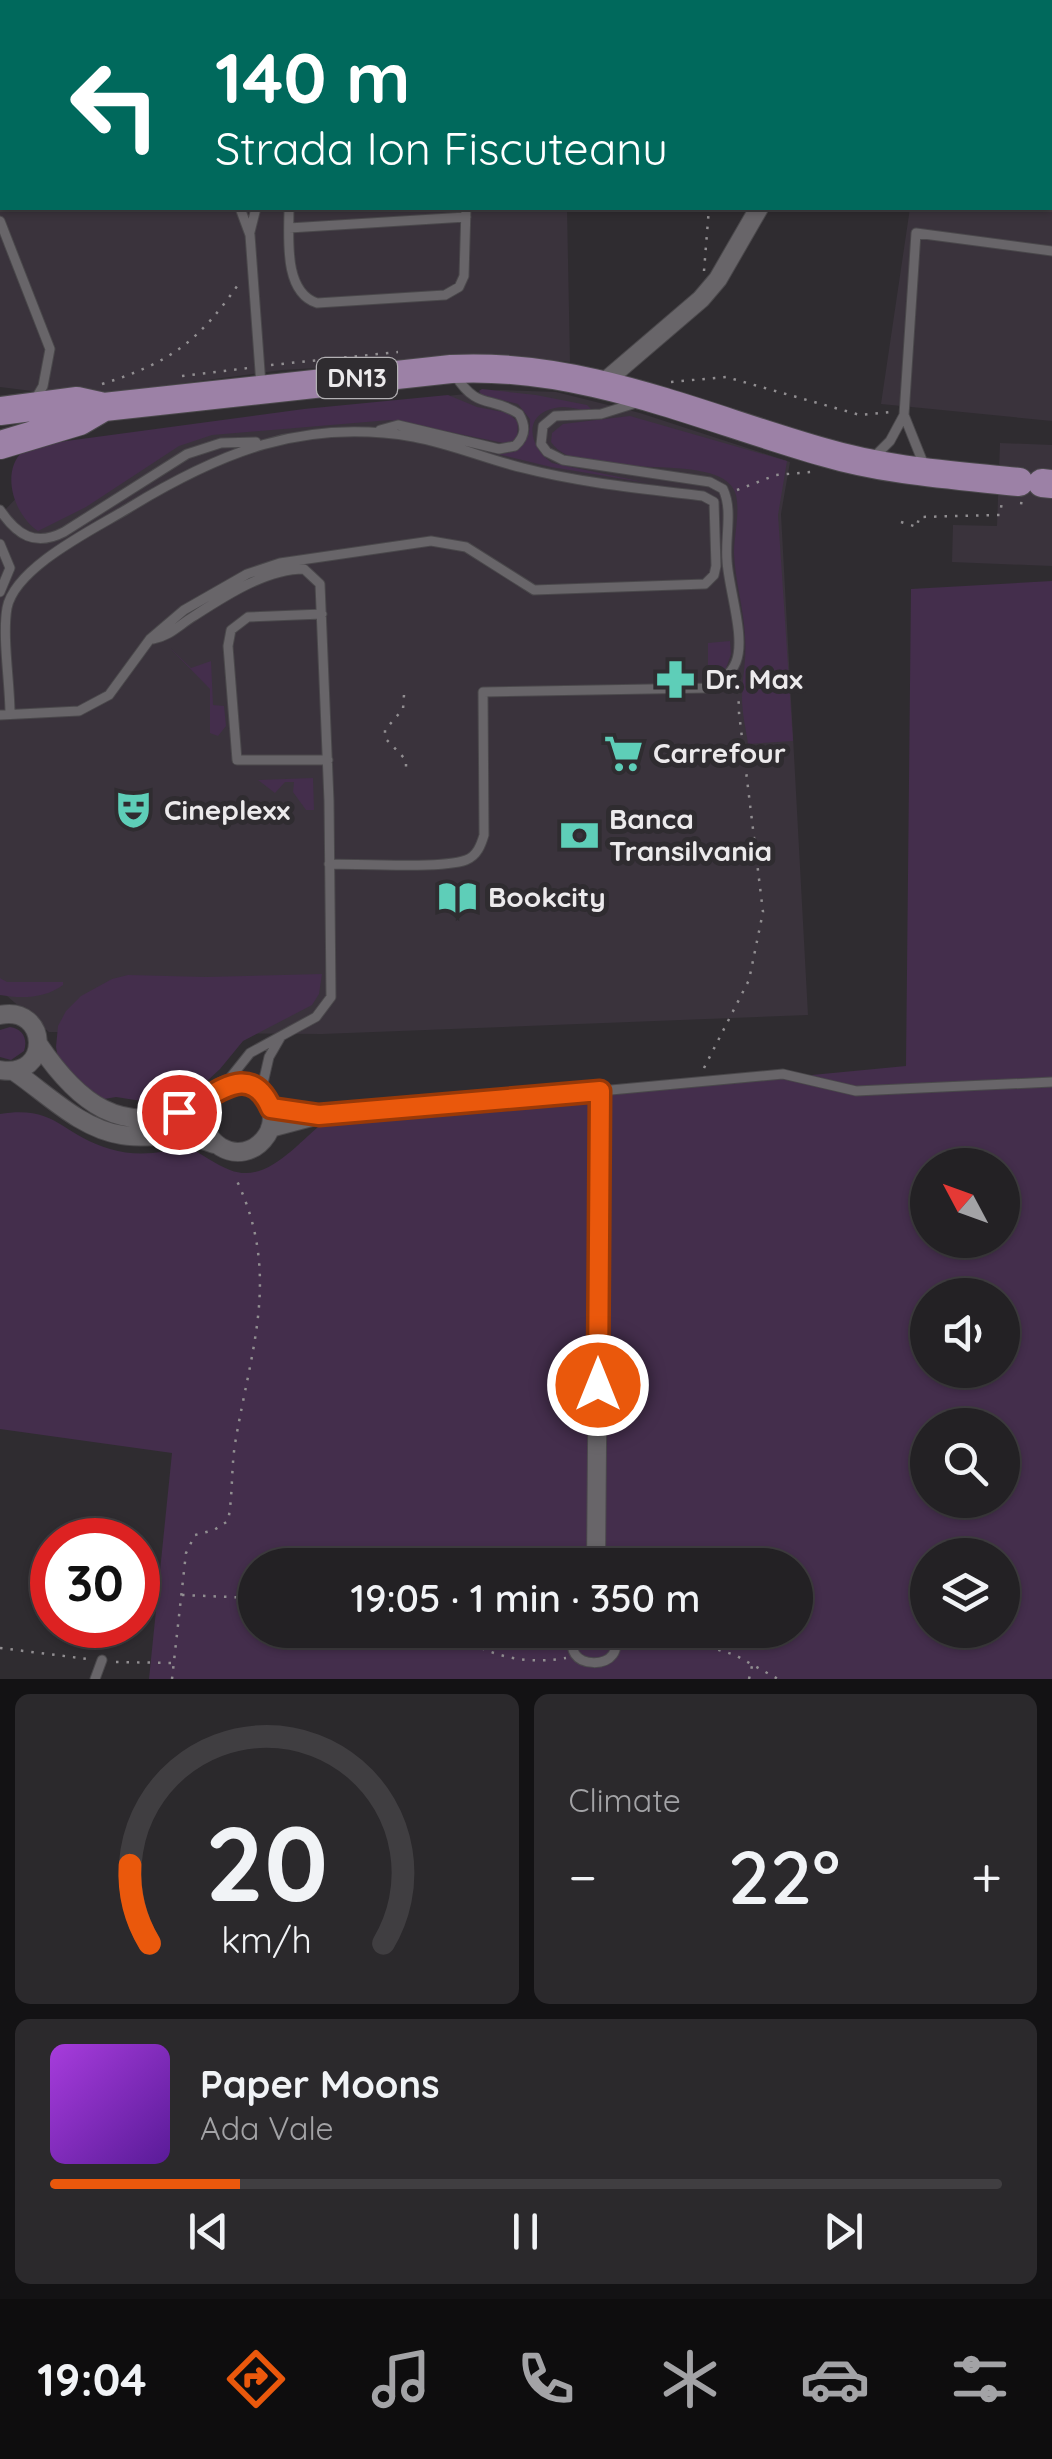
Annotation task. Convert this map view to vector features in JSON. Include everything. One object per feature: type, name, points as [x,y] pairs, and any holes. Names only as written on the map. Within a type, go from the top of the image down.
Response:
[{"type":"main road","name":"DN13","points":[[0,411],[102,396],[262,388],[451,369],[544,371],[602,384],[661,390],[826,453],[1036,488]]},
{"type":"main road","name":"DN13","points":[[0,440],[80,420],[102,396]]},
{"type":"street","points":[[602,384],[701,299],[759,210]]},
{"type":"street","points":[[3,1012],[26,1019],[34,1026],[38,1044],[70,1087],[101,1109],[132,1116],[162,1115],[192,1107],[224,1086],[243,1084],[266,1100],[319,1115]]},
{"type":"street","points":[[7,1071],[31,1062],[38,1044]]},
{"type":"street","points":[[7,1071],[104,1131],[139,1136],[193,1136],[239,1152],[258,1145],[270,1128],[319,1115],[600,1091],[596,1548]]},
{"type":"street","points":[[209,1098],[204,1125],[212,1141],[220,1146]]},
{"type":"street","points":[[266,1100],[270,1128]]},
{"type":"lane","points":[[241,210],[250,235]]},
{"type":"lane","points":[[256,210],[250,235],[262,388]]},
{"type":"lane","points":[[289,210],[289,228],[292,270],[298,291],[306,300],[317,303],[445,295],[458,287],[464,276],[466,212],[289,228]]},
{"type":"lane","points":[[0,221],[50,349],[43,386],[31,407]]},
{"type":"lane","points":[[868,462],[890,441],[904,415],[916,233],[1052,251]]},
{"type":"lane","points":[[374,432],[398,425],[499,449],[516,446],[524,436],[519,414],[476,400],[451,369]]},
{"type":"lane","points":[[328,864],[441,863],[465,860],[475,854],[484,835],[483,692],[707,688],[726,676],[738,654],[726,558],[726,495],[720,486],[563,460],[541,444],[543,426],[554,416],[601,414],[661,390]]},
{"type":"lane","points":[[904,415],[927,472]]},
{"type":"lane","points":[[0,510],[21,535],[45,540],[187,454],[207,446],[235,447],[307,435],[374,432],[446,444],[539,472],[710,498],[714,502],[716,530],[714,575],[701,585],[534,590],[466,548],[439,542],[416,541],[314,556],[247,574],[184,610],[150,640],[113,691],[91,707],[5,715],[7,611],[11,599],[46,557],[235,447]]},
{"type":"lane","points":[[0,544],[10,568],[8,581],[0,592]]},
{"type":"lane","points":[[150,640],[166,636],[221,598],[290,570],[304,568],[320,584],[328,760],[331,997],[324,1009],[304,1024],[250,1053],[224,1086]]},
{"type":"lane","points":[[322,614],[248,618],[232,630],[228,646],[236,760],[328,760]]},
{"type":"lane","points":[[266,1100],[270,1057],[282,1036]]},
{"type":"lane","points":[[600,1091],[783,1074],[856,1091],[1052,1082]]},
{"type":"lane","points":[[573,1648],[592,1665],[606,1662],[614,1648]]},
{"type":"lane","points":[[96,1679],[102,1660]]},
{"type":"path","points":[[701,299],[709,210]]},
{"type":"path","points":[[102,396],[192,342],[218,315],[252,266]]},
{"type":"path","points":[[661,390],[708,376],[740,379],[860,415],[893,412],[905,402]]},
{"type":"path","points":[[726,495],[776,475],[811,472]]},
{"type":"path","points":[[901,522],[917,527],[920,517],[1000,515],[1001,501],[1036,488]]},
{"type":"path","points":[[698,1078],[749,980],[764,912],[740,713],[738,654]]},
{"type":"path","points":[[404,695],[402,709],[384,735],[406,760],[406,771]]},
{"type":"path","points":[[172,1679],[186,1553],[195,1535],[228,1521],[234,1449],[258,1338],[261,1266],[251,1212],[237,1180]]},
{"type":"path","points":[[181,1596],[238,1598]]},
{"type":"path","points":[[0,1648],[138,1665],[175,1663]]},
{"type":"path","points":[[477,1648],[537,1663],[578,1656]]},
{"type":"path","points":[[712,1648],[735,1655],[778,1679]]},
{"type":"path","points":[[749,1679],[752,1664]]},
{"type":"shaded area","points":[[0,210],[567,210],[570,362],[510,357],[282,370],[80,397],[0,387]]},
{"type":"shaded area","points":[[910,210],[1052,210],[1052,421],[881,404]]},
{"type":"shaded area","points":[[482,389],[587,405],[591,409],[588,411],[559,407],[537,418],[532,433],[544,457],[552,463],[648,483],[498,454],[523,444],[529,434],[530,419],[518,404],[482,395]]},
{"type":"shaded area","points":[[500,390],[556,392],[640,413],[790,462],[781,514],[808,1015],[322,1034],[49,1032],[0,990],[0,515],[26,488],[174,427]]},
{"type":"shaded area","points":[[448,395],[477,407],[508,413],[518,422],[517,438],[509,444],[390,420],[212,435],[179,446],[86,507],[38,531],[22,515],[13,493],[12,470],[23,451],[55,440]]},
{"type":"shaded area","points":[[630,416],[787,461],[778,515],[793,741],[748,744],[742,704],[744,626],[734,553],[735,492],[724,479],[703,472],[589,462],[566,455],[551,442],[552,433],[563,424]]},
{"type":"shaded area","points":[[1000,443],[1052,445],[1052,566],[952,562],[953,525],[997,526]]},
{"type":"shaded area","points":[[1052,581],[1052,1679],[149,1679],[152,1648],[160,1648],[160,1571],[172,1453],[0,1429],[0,1114],[19,1112],[47,1117],[94,1143],[130,1153],[188,1147],[225,1168],[244,1173],[269,1167],[324,1122],[906,1066],[911,589]]},
{"type":"shaded area","points":[[730,641],[731,654],[725,671],[708,677],[708,643]]},
{"type":"shaded area","points":[[169,647],[191,668],[211,661],[213,705],[224,706],[226,726],[218,736],[210,733],[210,689]]},
{"type":"shaded area","points":[[313,778],[314,810],[306,810],[293,792],[294,782],[285,782],[275,793],[258,780]]},
{"type":"shaded area","points":[[322,974],[319,994],[312,1005],[243,1041],[191,1096],[167,1105],[91,1095],[58,1058],[58,1026],[66,1011],[81,996],[112,979],[128,975]]},
{"type":"shaded area","points":[[0,978],[7,982],[63,985],[41,995],[8,996],[0,995]]},
{"type":"shaded area","points":[[10,1027],[21,1032],[25,1042],[24,1051],[11,1060],[0,1057],[0,1030]]},
{"type":"place","name":"Dr. Max","points":[[675,679]]},
{"type":"place","name":"Carrefour","points":[[623,753]]},
{"type":"place","name":"Cineplexx","points":[[134,810]]},
{"type":"place","name":"Banca Transilvania","points":[[579,835]]},
{"type":"place","name":"Bookcity","points":[[458,897]]},
{"type":"route","points":[[179,1112],[233,1083],[252,1086],[271,1108],[319,1115],[600,1091],[598,1385]]}]
